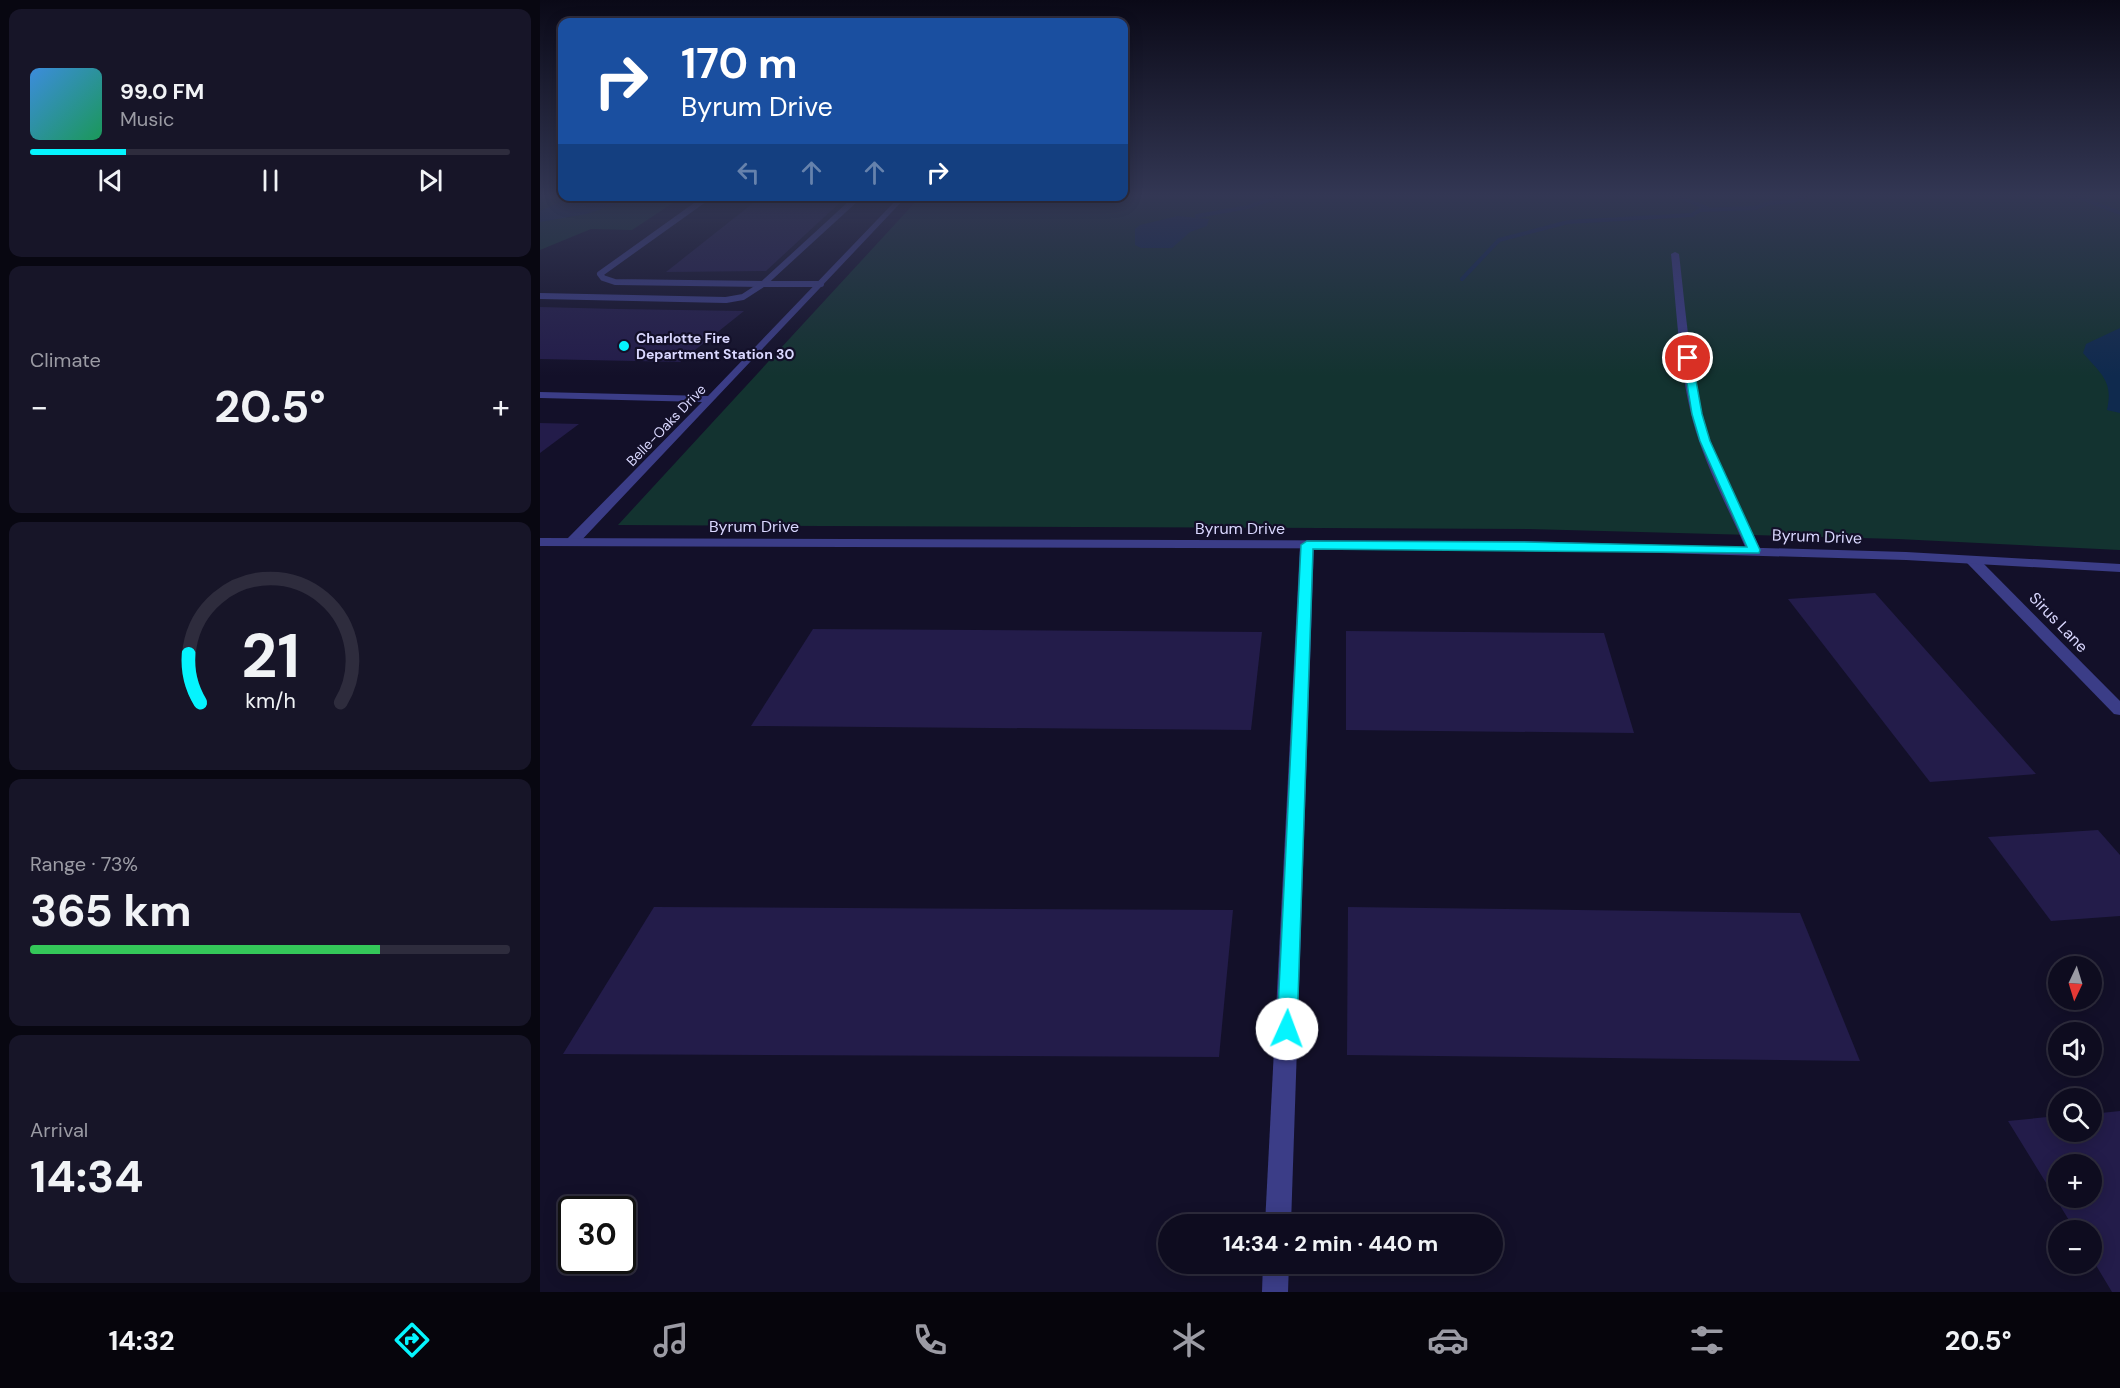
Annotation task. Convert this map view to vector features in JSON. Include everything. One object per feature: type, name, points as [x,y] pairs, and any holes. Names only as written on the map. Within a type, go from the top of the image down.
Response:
[{"type":"street","name":"Belle-Oaks Drive","points":[[572,542],[848,255]]},
{"type":"street","points":[[1675,255],[1684,339],[1697,414],[1717,469],[1754,550]]},
{"type":"street","points":[[540,395],[711,399]]},
{"type":"street","name":"Byrum Drive","points":[[540,542],[1522,545],[1754,550],[2120,568]]},
{"type":"street","points":[[1278,1214],[1307,545]]},
{"type":"street","name":"Sirus Lane","points":[[1972,560],[2120,710]]},
{"type":"street","points":[[1275,1292],[1276,1274]]},
{"type":"lane","points":[[626,255],[600,274],[603,279],[615,282],[821,284]]},
{"type":"lane","points":[[540,296],[726,300],[743,297],[764,284],[795,255]]},
{"type":"green space","points":[[866,255],[2120,255],[2120,550],[1898,539],[1528,529],[618,525]]},
{"type":"water","points":[[2120,328],[2120,413],[2107,410],[2109,392],[2107,384],[2100,372],[2083,353],[2086,344]]},
{"type":"building","points":[[687,255],[783,255],[766,271],[666,272]]},
{"type":"building","points":[[540,307],[744,311],[680,362],[540,359]]},
{"type":"building","points":[[540,423],[579,424],[540,453]]},
{"type":"building","points":[[1875,593],[2036,774],[1930,782],[1788,599]]},
{"type":"building","points":[[813,629],[1262,632],[1251,730],[751,726]]},
{"type":"building","points":[[1346,631],[1604,633],[1634,733],[1346,730]]},
{"type":"building","points":[[2098,830],[2120,855],[2120,916],[2051,921],[1988,837]]},
{"type":"building","points":[[654,907],[1233,910],[1219,1057],[563,1054]]},
{"type":"building","points":[[1348,907],[1800,913],[1860,1061],[1347,1055]]},
{"type":"building","points":[[2120,1111],[2120,1292],[2112,1292],[2101,1274],[2102,1220],[2069,1220],[2061,1208],[2102,1208],[2102,1154],[2048,1154],[2048,1186],[2008,1121],[2048,1117],[2048,1142],[2102,1142],[2102,1113]]},
{"type":"waterway","points":[[1462,279],[1484,255]]},
{"type":"place","name":"Charlotte Fire Department Station 30","points":[[624,346]]},
{"type":"route","points":[[1287,1029],[1307,545],[1522,545],[1754,550],[1705,441],[1697,414],[1688,358]]}]
